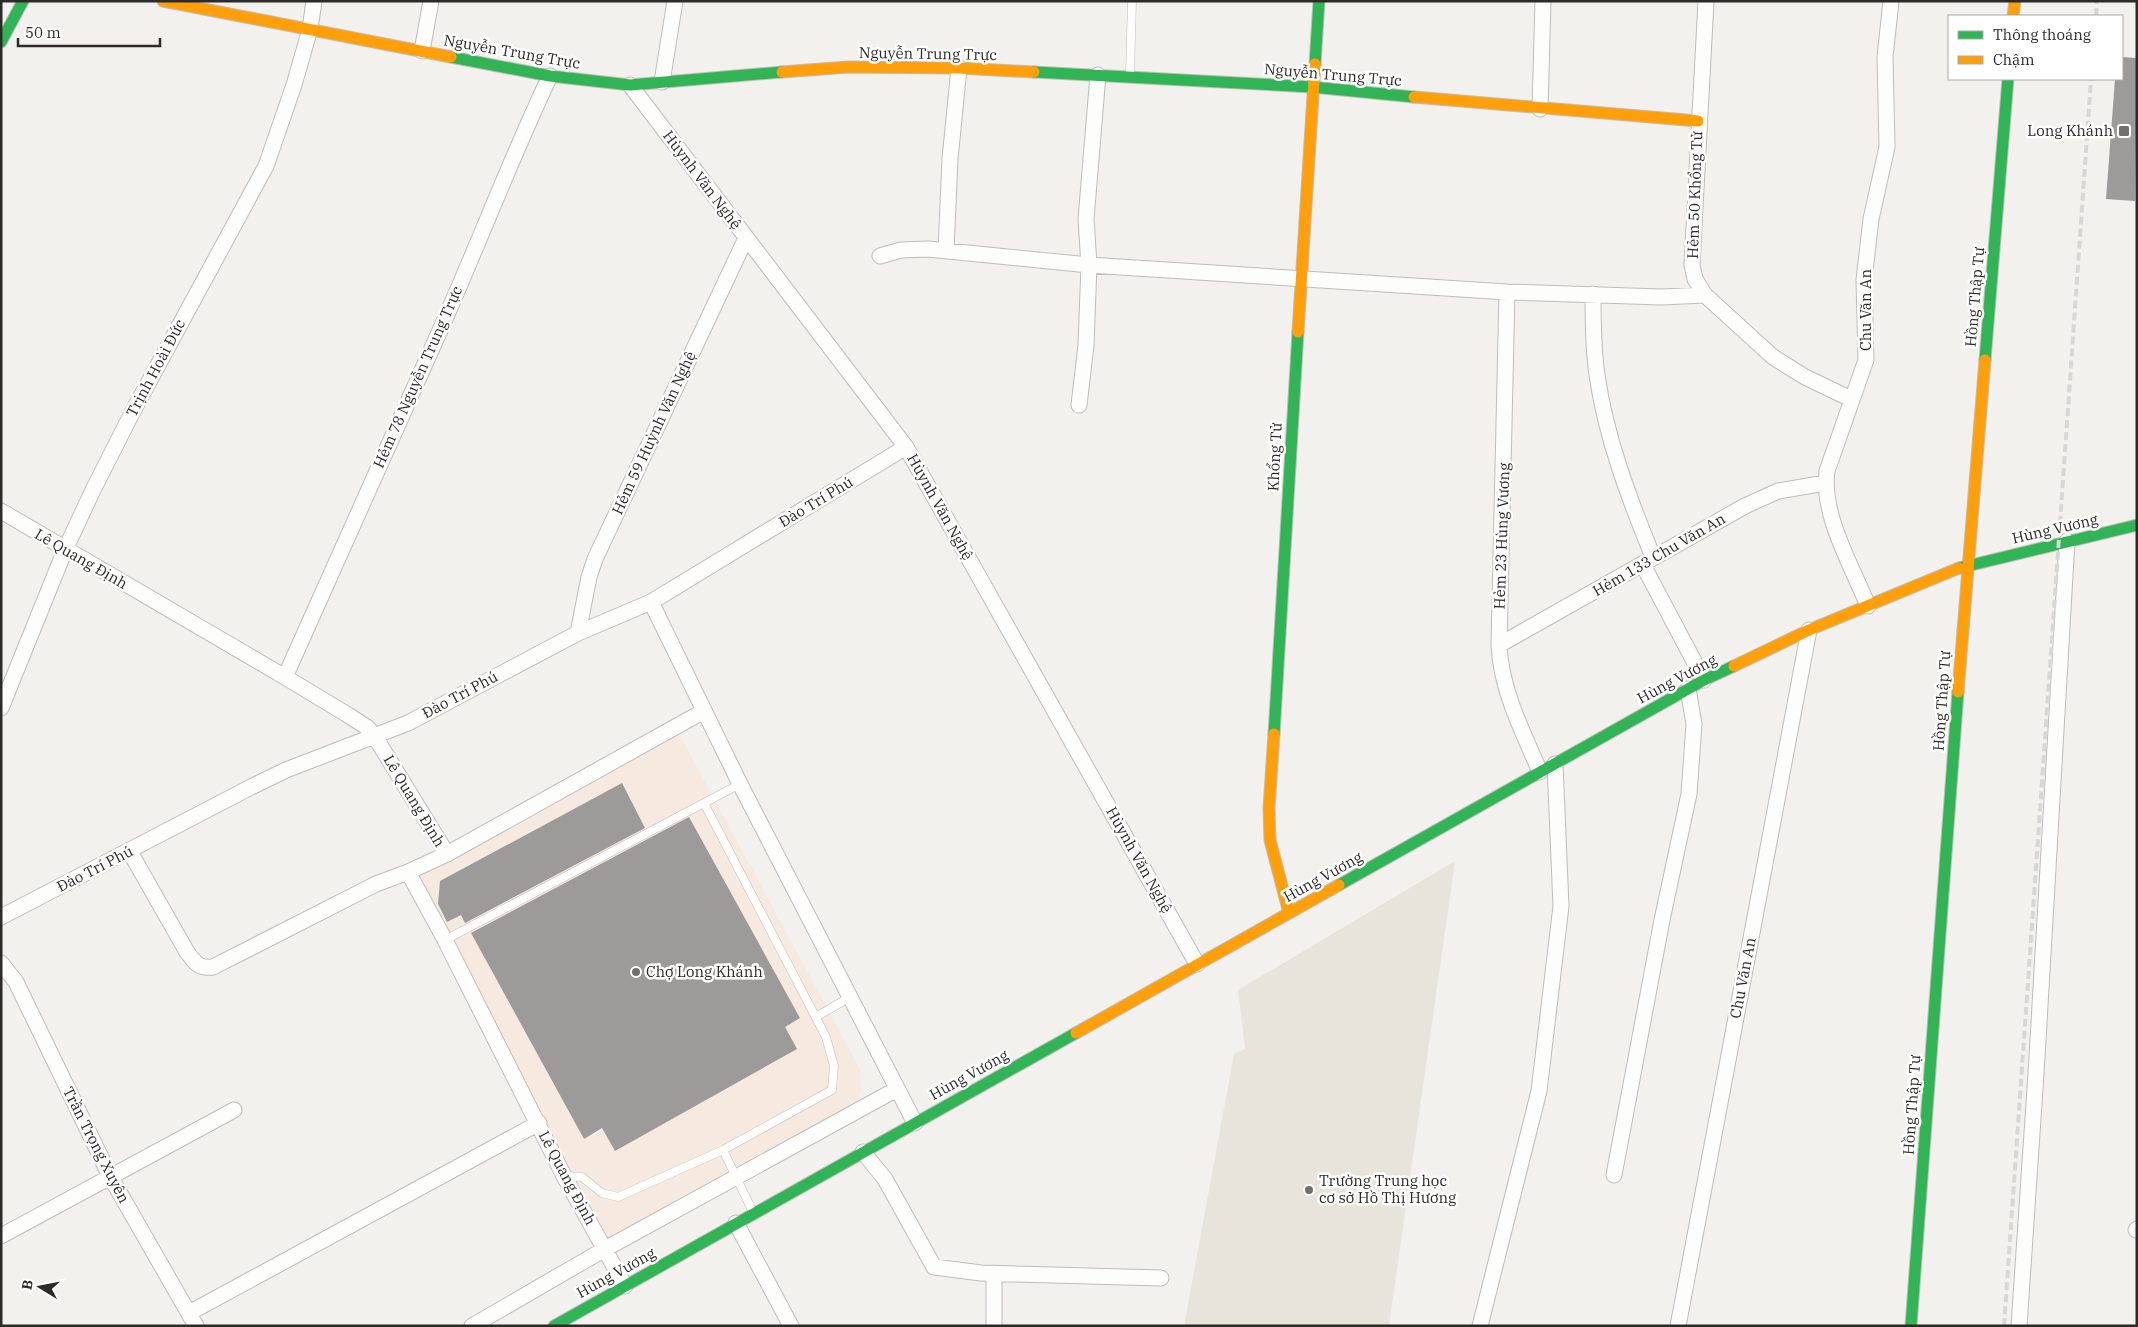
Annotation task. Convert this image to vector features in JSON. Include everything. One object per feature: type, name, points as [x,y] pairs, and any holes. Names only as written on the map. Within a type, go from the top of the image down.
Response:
[{"type":"street","points":[[1,42],[23,1]]},
{"type":"street","name":"Nguyễn Trung Trực","points":[[163,1],[550,76],[630,85],[848,67],[959,68],[1312,87],[1540,109],[1698,121]]},
{"type":"street","name":"Trịnh Hoài Đức","points":[[1,708],[65,550],[93,490],[132,413],[266,166],[294,86],[310,29],[314,1]]},
{"type":"street","points":[[422,51],[431,1]]},
{"type":"street","points":[[662,82],[675,1]]},
{"type":"street","name":"Khổng Tử","points":[[1289,913],[1270,840],[1268,808],[1312,87],[1319,1]]},
{"type":"street","points":[[1540,109],[1543,1]]},
{"type":"street","name":"Hẻm 50 Khổng Tử","points":[[1706,1],[1698,121],[1692,265],[1695,279],[1705,295],[1780,362],[1851,400]]},
{"type":"street","name":"Chu Văn An","points":[[1868,606],[1836,529],[1830,511],[1825,483],[1827,471],[1866,360],[1864,280],[1871,218],[1886,147],[1885,57],[1891,1]]},
{"type":"street","points":[[2014,15],[2015,1]]},
{"type":"street","points":[[946,251],[950,159],[959,68]]},
{"type":"street","points":[[1079,405],[1086,345],[1088,265],[1086,219],[1098,75]]},
{"type":"street","name":"Hẻm 78 Nguyễn Trung Trực","points":[[285,676],[437,336],[520,139],[550,76]]},
{"type":"street","name":"Hồng Thập Tự","points":[[1911,1326],[1968,566],[2008,80]]},
{"type":"street","name":"Hùynh Văn Nghệ","points":[[630,85],[906,447],[1197,964]]},
{"type":"street","name":"Hẻm 59 Huỳnh Văn Nghệ","points":[[578,633],[589,577],[595,559],[746,238]]},
{"type":"street","points":[[880,256],[901,250],[946,251],[1088,265],[1507,292],[1661,297],[1705,295]]},
{"type":"street","name":"Hẻm 23 Hùng Vương","points":[[1507,292],[1500,666],[1505,689],[1540,772]]},
{"type":"street","points":[[1593,294],[1593,340],[1597,376],[1606,421],[1648,561],[1704,680]]},
{"type":"street","name":"Đào Trí Phú","points":[[1,917],[286,770],[408,723],[578,633],[651,602],[906,447]]},
{"type":"street","name":"Hẻm 133 Chu Văn An","points":[[1499,645],[1765,496],[1778,491],[1825,483]]},
{"type":"street","name":"Lê Quang Định","points":[[1,511],[65,550],[285,676],[368,728],[446,854],[408,872],[445,940],[564,1176],[625,1286]]},
{"type":"street","name":"Hùng Vương","points":[[554,1326],[1704,680],[1809,630],[1968,566],[2137,525]]},
{"type":"street","points":[[2019,1326],[2066,541]]},
{"type":"street","points":[[651,602],[740,784],[915,1123]]},
{"type":"street","name":"Chu Văn An","points":[[1678,1326],[1809,630]]},
{"type":"street","points":[[1614,1175],[1662,920],[1689,794],[1694,724],[1688,689]]},
{"type":"street","points":[[446,854],[704,711]]},
{"type":"street","points":[[1480,1326],[1539,1091],[1561,906],[1555,764]]},
{"type":"street","points":[[130,852],[187,952],[196,965],[205,968],[213,967],[376,884],[408,872]]},
{"type":"street","name":"Trần Trọng Xuyên","points":[[1,963],[16,982],[110,1176],[193,1319]]},
{"type":"street","points":[[472,1326],[605,1249],[897,1088]]},
{"type":"street","points":[[1,1236],[234,1110]]},
{"type":"street","points":[[193,1319],[538,1123]]},
{"type":"street","points":[[864,1152],[884,1179],[934,1267],[994,1274],[1161,1278]]},
{"type":"street","points":[[736,1224],[791,1326]]},
{"type":"street","points":[[994,1274],[994,1326]]},
{"type":"lane","points":[[1130,76],[1132,1]]},
{"type":"lane","points":[[445,940],[740,784]]},
{"type":"lane","points":[[564,1176],[582,1177],[602,1193],[618,1197],[723,1150],[832,1090],[834,1066],[826,1037],[704,803]]},
{"type":"lane","points":[[816,1017],[850,997]]},
{"type":"lane","points":[[723,1150],[753,1214]]},
{"type":"shaded area","name":"Chợ Long Khánh","points":[[676,728],[860,1069],[861,1089],[859,1100],[611,1242],[591,1234],[418,875]]},
{"type":"shaded area","name":"Trường Trung học cơ sở Hồ Thị Hương","points":[[1455,861],[1389,1326],[1184,1326],[1234,1054],[1245,1049],[1238,990]]},
{"type":"building","name":"Long Khánh","points":[[2123,57],[2137,58],[2135,201],[2106,199],[2115,80],[2123,80]]},
{"type":"building","points":[[622,783],[645,828],[465,923],[461,915],[447,922],[438,904],[440,881]]},
{"type":"building","points":[[689,817],[800,1018],[785,1027],[797,1049],[615,1151],[602,1128],[584,1139],[471,933]]},
{"type":"railway","points":[[2096,15],[2097,1]]},
{"type":"railway","points":[[2004,1326],[2091,80]]},
{"type":"traffic: fast","points":[[1,42],[23,1]]},
{"type":"traffic: fast","points":[[1315,64],[1319,1]]},
{"type":"traffic: fast","points":[[451,57],[550,76],[630,85],[782,72]]},
{"type":"traffic: fast","points":[[1034,72],[1312,87],[1414,97]]},
{"type":"traffic: fast","points":[[1985,360],[2008,80]]},
{"type":"traffic: fast","points":[[1274,734],[1298,332]]},
{"type":"traffic: fast","points":[[1959,568],[2137,525]]},
{"type":"traffic: fast","points":[[1339,885],[1704,680],[1734,666]]},
{"type":"traffic: fast","points":[[1911,1326],[1958,692]]},
{"type":"traffic: fast","points":[[554,1326],[1076,1033]]},
{"type":"traffic: slow","points":[[163,1],[451,57]]},
{"type":"traffic: slow","points":[[2013,15],[2015,1]]},
{"type":"traffic: slow","points":[[1298,332],[1315,64]]},
{"type":"traffic: slow","points":[[782,72],[848,67],[959,68],[1034,72]]},
{"type":"traffic: slow","points":[[1414,97],[1698,121]]},
{"type":"traffic: slow","points":[[1958,692],[1985,360]]},
{"type":"traffic: slow","points":[[1734,666],[1809,630],[1959,568]]},
{"type":"traffic: slow","points":[[1274,734],[1269,808],[1270,840],[1289,913]]},
{"type":"traffic: slow","points":[[1076,1033],[1339,885]]},
{"type":"place","name":"Long Khánh","points":[[2124,131]]},
{"type":"place","name":"Chợ Long Khánh","points":[[636,972]]},
{"type":"place","name":"Trường Trung học cơ sở Hồ Thị Hương","points":[[1309,1190]]}]
